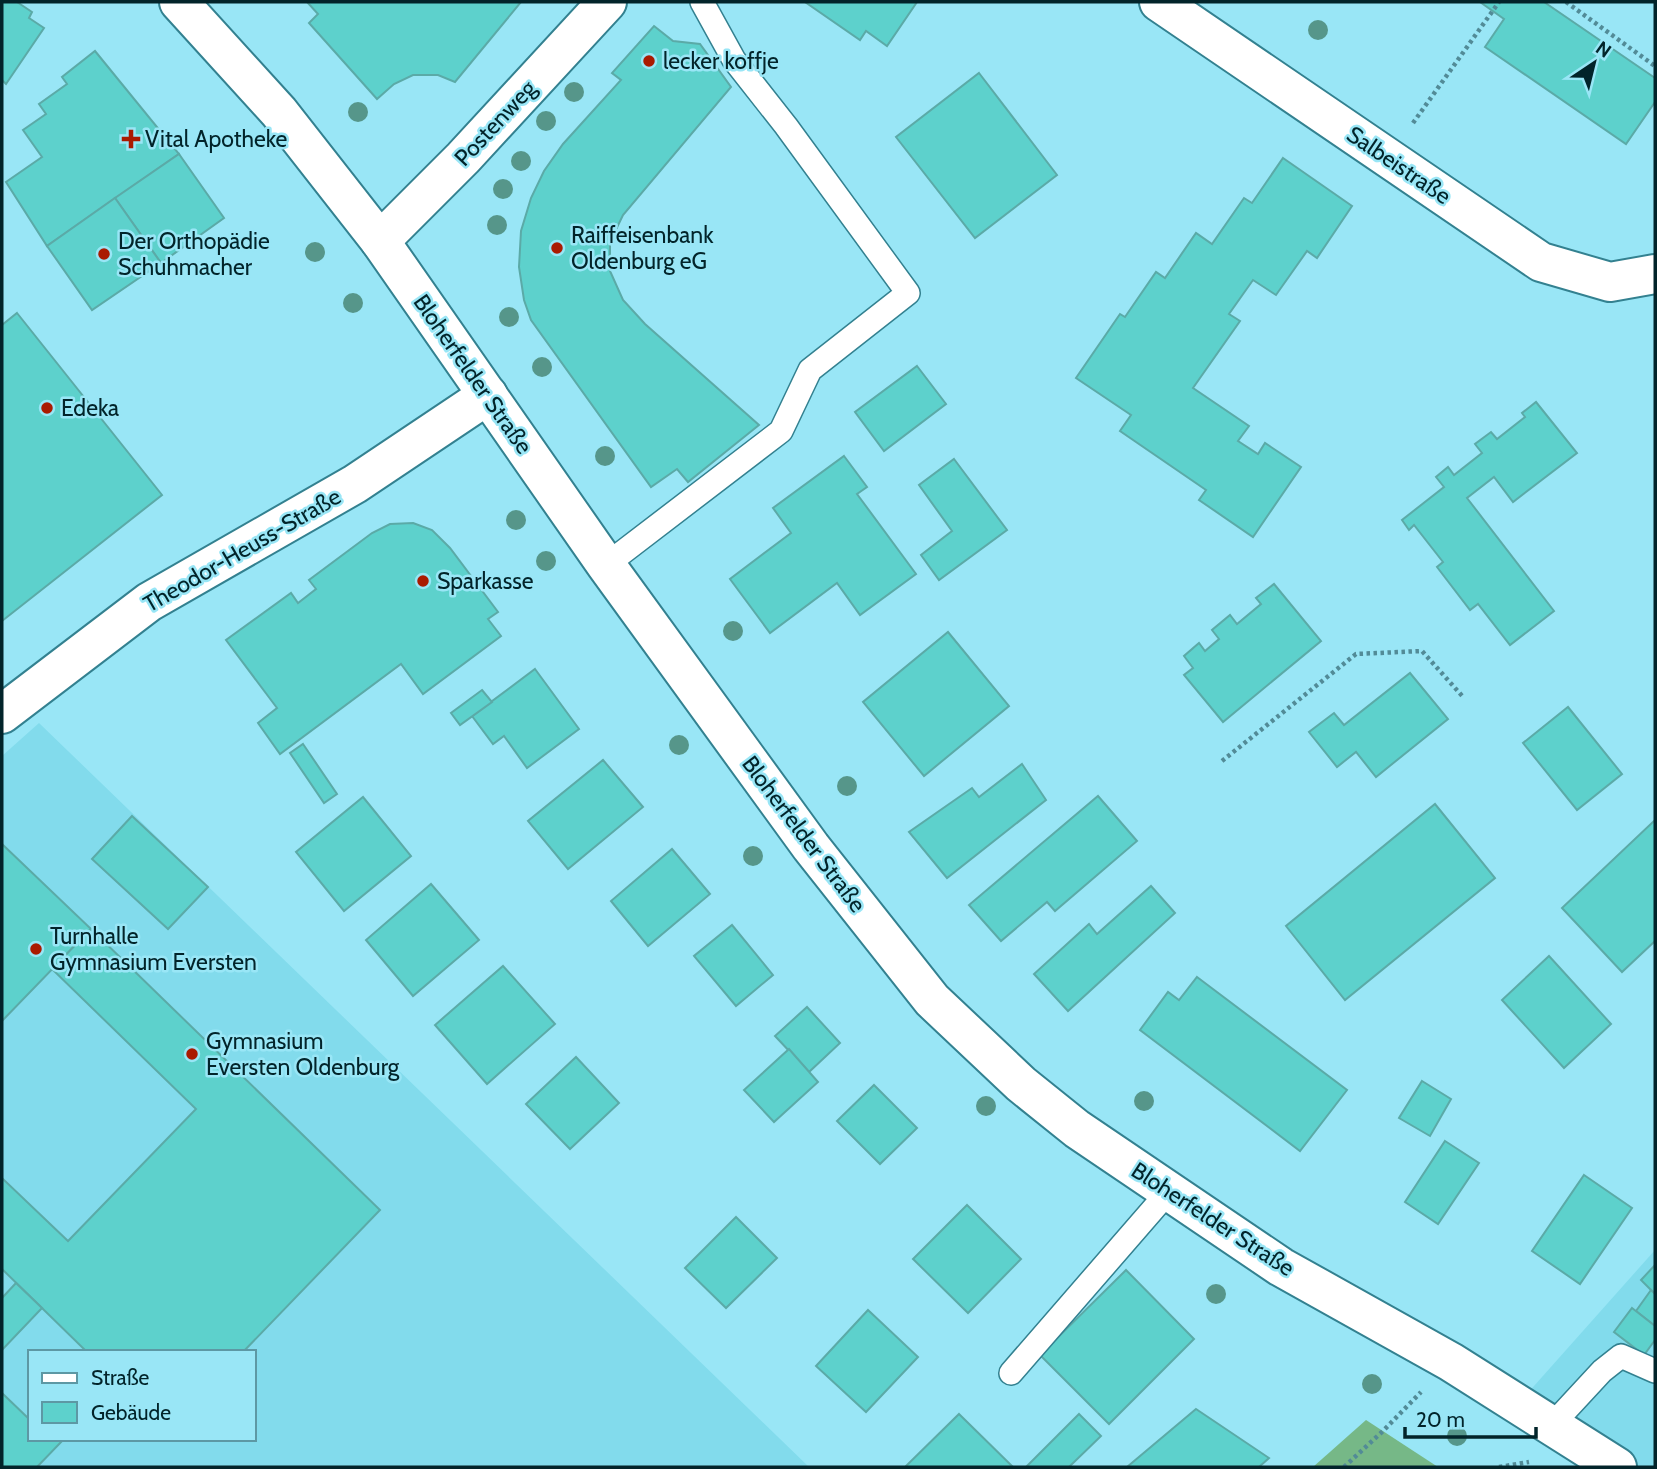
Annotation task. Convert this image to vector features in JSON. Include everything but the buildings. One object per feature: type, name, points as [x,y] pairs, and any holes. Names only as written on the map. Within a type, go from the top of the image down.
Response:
[{"type":"street","name":"Bloherfelder Straße","points":[[179,2],[279,111],[380,242],[606,565],[811,847],[932,1000],[1021,1084],[1067,1122],[1281,1267],[1451,1362],[1617,1467]]},
{"type":"street","name":"Postenweg","points":[[380,242],[463,158],[607,2]]},
{"type":"street","name":"Salbeistraße","points":[[1159,2],[1541,262],[1610,282],[1655,274]]},
{"type":"street","name":"Theodor-Heuss-Straße","points":[[2,714],[149,602],[355,484],[488,395]]},
{"type":"lane","points":[[606,565],[781,431],[810,370],[908,293],[786,126],[734,60],[702,2]]},
{"type":"lane","points":[[1011,1373],[1169,1191]]},
{"type":"lane","points":[[1552,1425],[1602,1371],[1621,1356],[1655,1371]]},
{"type":"path","points":[[1389,158],[1499,2]]},
{"type":"path","points":[[1566,2],[1655,66]]},
{"type":"path","points":[[1222,761],[1356,654],[1422,651],[1464,698]]},
{"type":"path","points":[[1344,1467],[1405,1408]]},
{"type":"shaded area","name":"Gymnasium Eversten Oldenburg","points":[[39,723],[809,1467],[2,1467],[2,756]]},
{"type":"shaded area","points":[[1655,1250],[1655,1467],[1617,1467],[1518,1404]]},
{"type":"green space","points":[[1366,1420],[1438,1467],[1313,1467]]},
{"type":"place","name":"lecker koffje","points":[[649,61]]},
{"type":"place","name":"Vital Apotheke","points":[[131,139]]},
{"type":"place","name":"Raiffeisenbank Oldenburg eG","points":[[557,248]]},
{"type":"place","name":"Der Orthopädie Schuhmacher","points":[[104,254]]},
{"type":"place","name":"Edeka","points":[[47,408]]},
{"type":"place","name":"Sparkasse","points":[[423,581]]},
{"type":"place","name":"Turnhalle Gymnasium Eversten","points":[[36,949]]},
{"type":"place","name":"Gymnasium Eversten Oldenburg","points":[[192,1054]]}]
